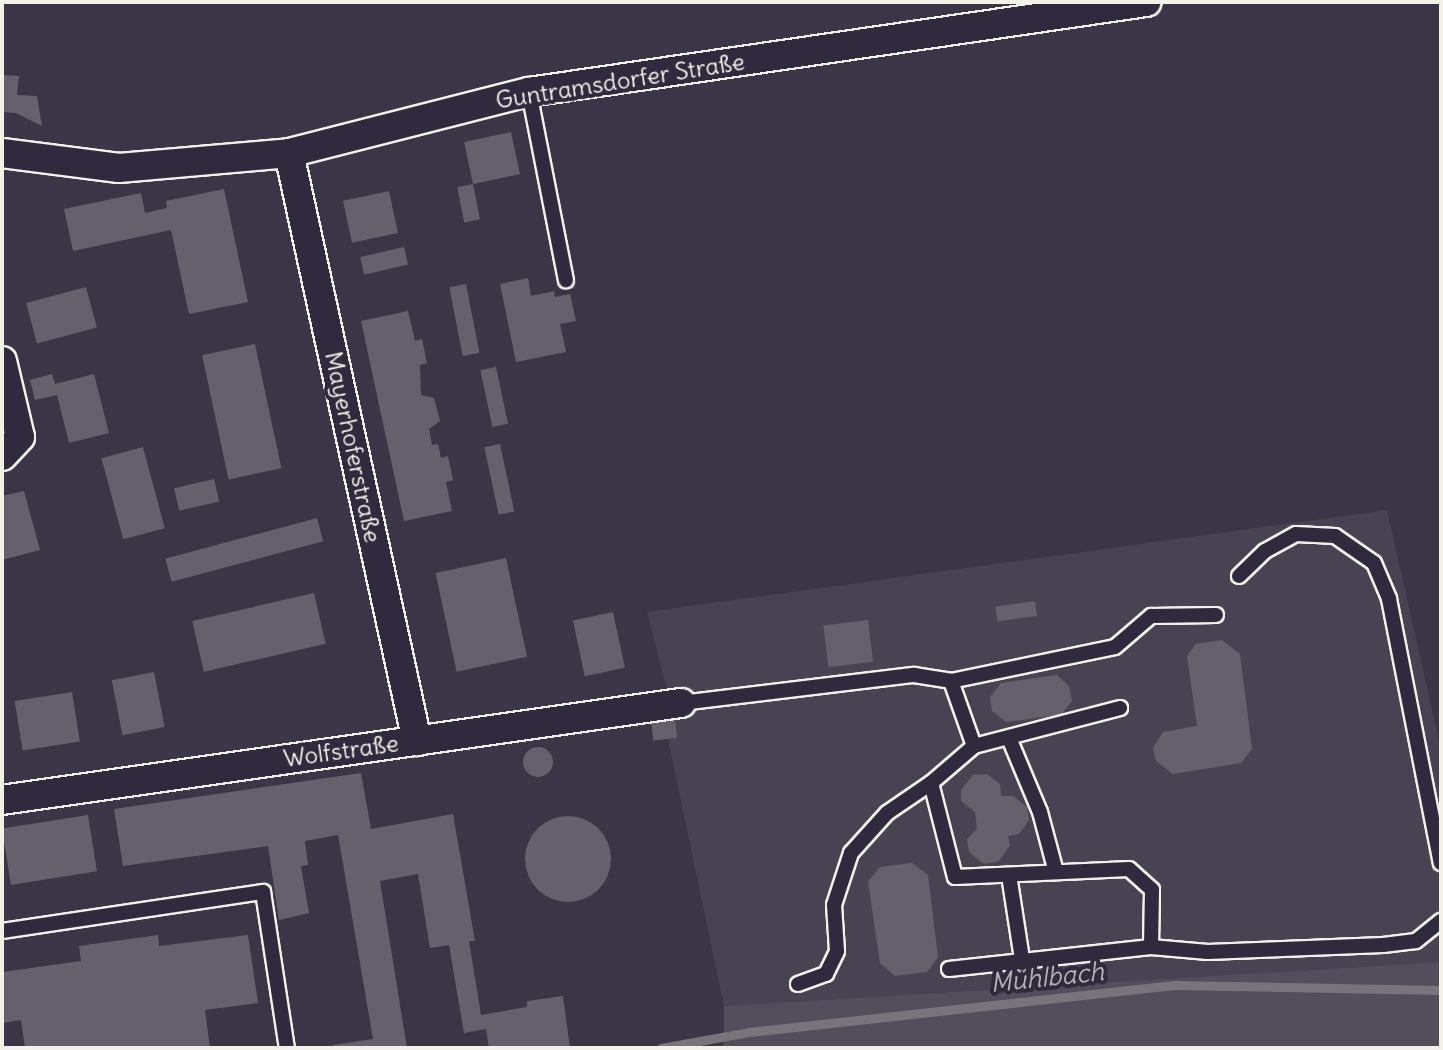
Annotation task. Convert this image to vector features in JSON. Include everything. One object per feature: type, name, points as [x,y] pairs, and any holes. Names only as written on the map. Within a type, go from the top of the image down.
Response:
[{"type":"street","name":"Guntramsdorfer Straße","points":[[2,153],[119,168],[289,153],[529,92],[1146,2]]},
{"type":"street","name":"Mayerhoferstraße","points":[[289,153],[417,741]]},
{"type":"street","points":[[2,361],[20,437],[2,456]]},
{"type":"street","name":"Wolfstraße","points":[[2,800],[681,703]]},
{"type":"lane","points":[[529,92],[566,280]]},
{"type":"lane","points":[[1239,576],[1265,551],[1296,534],[1335,536],[1374,563],[1389,599],[1441,863]]},
{"type":"lane","points":[[681,703],[914,675],[951,681],[1115,647],[1151,616],[1216,615]]},
{"type":"lane","points":[[951,681],[974,746]]},
{"type":"lane","points":[[798,984],[826,974],[837,951],[834,905],[851,853],[887,813],[931,783],[974,746],[1120,708]]},
{"type":"lane","points":[[1009,738],[1040,812],[1056,872]]},
{"type":"lane","points":[[931,783],[955,877],[1129,869],[1152,890],[1151,947]]},
{"type":"lane","points":[[1009,875],[1022,959]]},
{"type":"lane","points":[[2,931],[263,892],[287,1048]]},
{"type":"lane","points":[[949,969],[1151,947],[1208,952],[1383,945],[1416,941],[1441,921]]},
{"type":"shaded area","points":[[1387,510],[1441,750],[1441,962],[724,1006],[668,739],[677,737],[675,718],[684,716],[679,689],[667,689],[647,612]]},
{"type":"shaded area","points":[[1441,962],[1441,1048],[721,1048],[724,1044],[724,1006]]},
{"type":"building","points":[[2,75],[19,76],[17,95],[37,96],[42,126],[16,113],[2,112]]},
{"type":"building","points":[[511,132],[520,174],[473,184],[464,142]]},
{"type":"building","points":[[473,184],[480,219],[464,222],[457,187]]},
{"type":"building","points":[[224,189],[248,302],[189,314],[171,230],[73,251],[64,209],[141,193],[145,213],[167,208],[166,201]]},
{"type":"building","points":[[389,191],[398,233],[352,243],[343,201]]},
{"type":"building","points":[[404,247],[408,265],[364,275],[360,257]]},
{"type":"building","points":[[528,278],[531,296],[554,291],[555,297],[570,294],[576,321],[560,324],[566,352],[516,362],[500,284]]},
{"type":"building","points":[[466,284],[479,353],[463,356],[449,287]]},
{"type":"building","points":[[86,287],[97,328],[37,344],[26,303]]},
{"type":"building","points":[[408,311],[415,341],[422,339],[427,363],[420,365],[421,395],[434,398],[440,421],[429,429],[432,445],[438,444],[441,458],[448,456],[453,480],[446,482],[452,511],[404,521],[361,321]]},
{"type":"building","points":[[255,344],[281,468],[229,479],[202,355]]},
{"type":"building","points":[[496,367],[508,424],[492,427],[480,370]]},
{"type":"building","points":[[52,374],[55,384],[94,374],[109,433],[69,443],[57,395],[35,400],[30,380]]},
{"type":"building","points":[[500,444],[514,511],[499,515],[484,447]]},
{"type":"building","points":[[143,447],[165,528],[123,539],[101,458]]},
{"type":"building","points":[[214,479],[219,501],[179,511],[174,488]]},
{"type":"building","points":[[24,491],[40,550],[2,560],[2,496]]},
{"type":"building","points":[[317,518],[323,541],[172,582],[165,559]]},
{"type":"building","points":[[506,558],[527,657],[457,672],[436,573]]},
{"type":"building","points":[[314,593],[326,644],[204,672],[192,621]]},
{"type":"building","points":[[1035,601],[1037,616],[997,621],[995,607]]},
{"type":"building","points":[[613,612],[625,668],[585,676],[573,621]]},
{"type":"building","points":[[868,620],[873,662],[828,667],[823,625]]},
{"type":"building","points":[[1222,640],[1240,654],[1252,749],[1241,763],[1173,774],[1156,761],[1153,748],[1163,732],[1197,726],[1187,656],[1196,644]]},
{"type":"building","points":[[154,672],[165,727],[122,735],[112,680]]},
{"type":"building","points":[[1057,675],[1069,686],[1072,701],[1061,715],[1006,722],[992,711],[990,697],[1001,683]]},
{"type":"building","points":[[72,692],[80,741],[23,750],[15,701]]},
{"type":"building","points":[[675,718],[677,738],[653,740],[651,721]]},
{"type":"building","points":[[538,747],[549,751],[553,762],[549,773],[538,777],[527,773],[523,762],[527,751]]},
{"type":"building","points":[[361,773],[371,829],[453,814],[475,941],[469,941],[481,1015],[527,1007],[527,1001],[563,996],[570,1048],[489,1048],[486,1029],[464,1033],[449,945],[430,948],[418,874],[380,881],[407,1048],[333,1048],[333,1045],[373,1039],[338,835],[305,841],[308,865],[301,866],[309,913],[279,920],[268,846],[123,866],[114,809]]},
{"type":"building","points":[[987,774],[1000,784],[1001,796],[1013,796],[1027,807],[1029,820],[1019,834],[1008,836],[1010,846],[998,862],[984,864],[969,852],[967,839],[977,829],[975,812],[961,801],[961,790],[973,775]]},
{"type":"building","points":[[88,815],[97,871],[11,885],[2,829]]},
{"type":"building","points":[[568,816],[585,819],[599,828],[608,842],[611,859],[608,876],[599,890],[585,899],[568,902],[551,899],[537,890],[528,876],[525,859],[528,842],[537,828],[551,819]]},
{"type":"building","points":[[912,863],[928,875],[938,957],[927,972],[895,976],[880,963],[868,882],[880,867]]},
{"type":"building","points":[[158,935],[159,946],[248,935],[258,1003],[205,1010],[210,1048],[25,1048],[21,1020],[2,1023],[2,972],[81,961],[79,946]]},
{"type":"waterway","name":"Mühlbach","points":[[661,1048],[749,1032],[1176,985],[1441,990]]}]
